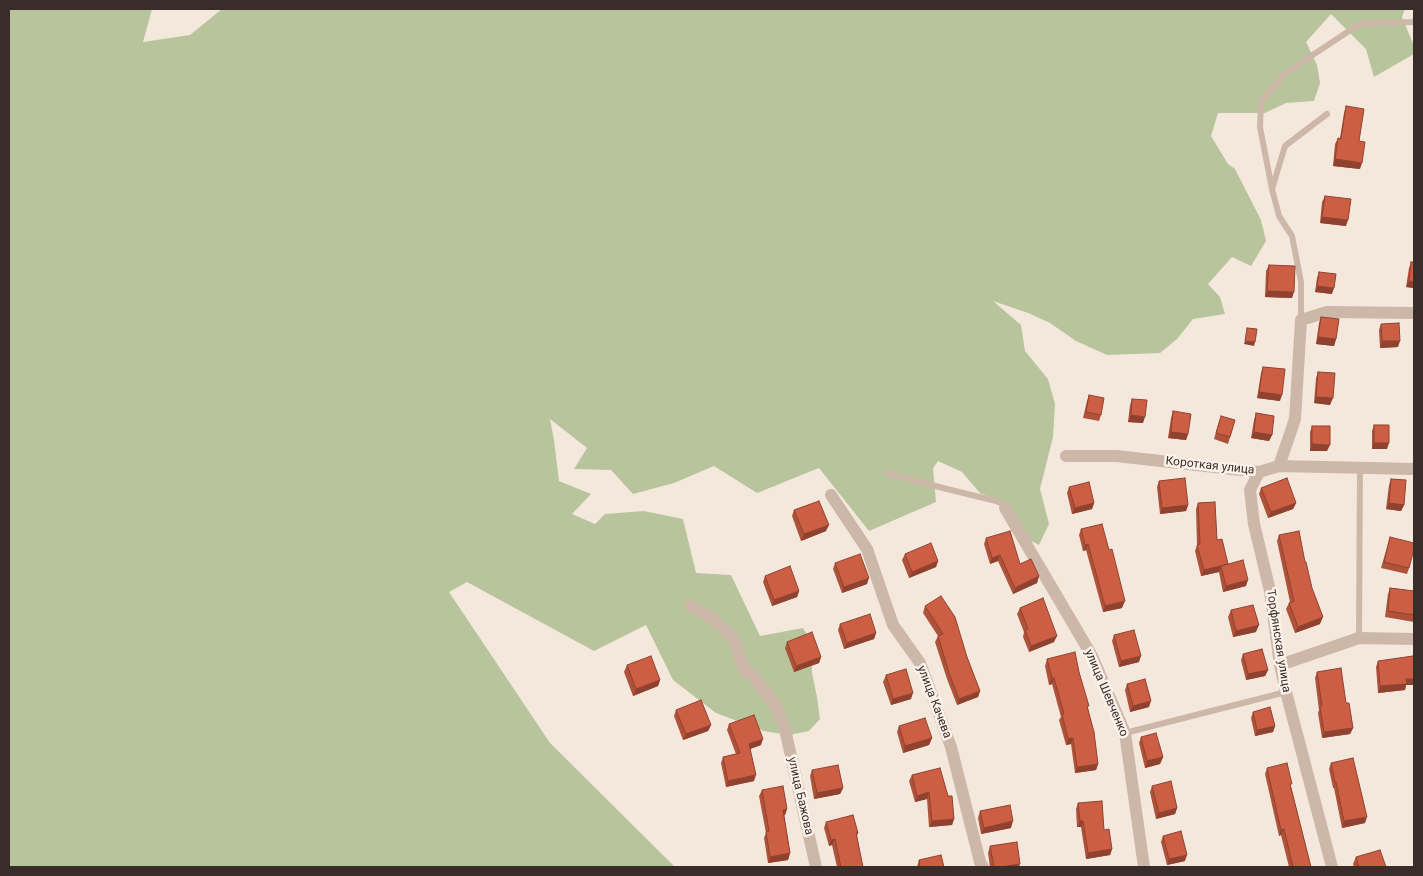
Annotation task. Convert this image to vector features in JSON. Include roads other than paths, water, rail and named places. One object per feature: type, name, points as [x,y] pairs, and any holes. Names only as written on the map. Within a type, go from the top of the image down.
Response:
[{"type":"street","points":[[1279,466],[1295,420],[1301,320],[1327,312],[1414,313]]},
{"type":"street","name":"Короткая улица","points":[[1066,456],[1116,456],[1259,472],[1279,466],[1414,469]]},
{"type":"street","name":"Торфянская улица","points":[[1259,472],[1250,490],[1254,524],[1270,591],[1280,665],[1332,867]]},
{"type":"street","name":"улица Качева","points":[[831,495],[867,549],[894,625],[920,663],[951,747],[980,862],[983,867]]},
{"type":"street","name":"улица Шевченко","points":[[1005,508],[1092,656],[1125,733],[1144,867]]},
{"type":"street","name":"улица Бажова","points":[[690,606],[711,617],[733,638],[745,671],[754,677],[774,703],[784,726],[816,867]]},
{"type":"street","points":[[1280,665],[1359,638],[1414,639]]},
{"type":"lane","points":[[1301,320],[1301,282],[1292,236],[1279,216],[1272,190],[1260,127],[1261,101],[1287,72],[1358,25],[1373,22],[1414,21]]},
{"type":"lane","points":[[1272,190],[1285,146],[1327,114]]},
{"type":"lane","points":[[1359,638],[1360,469]]},
{"type":"lane","points":[[887,473],[992,500],[1001,503],[1005,508]]},
{"type":"lane","points":[[1125,733],[1286,692]]}]
